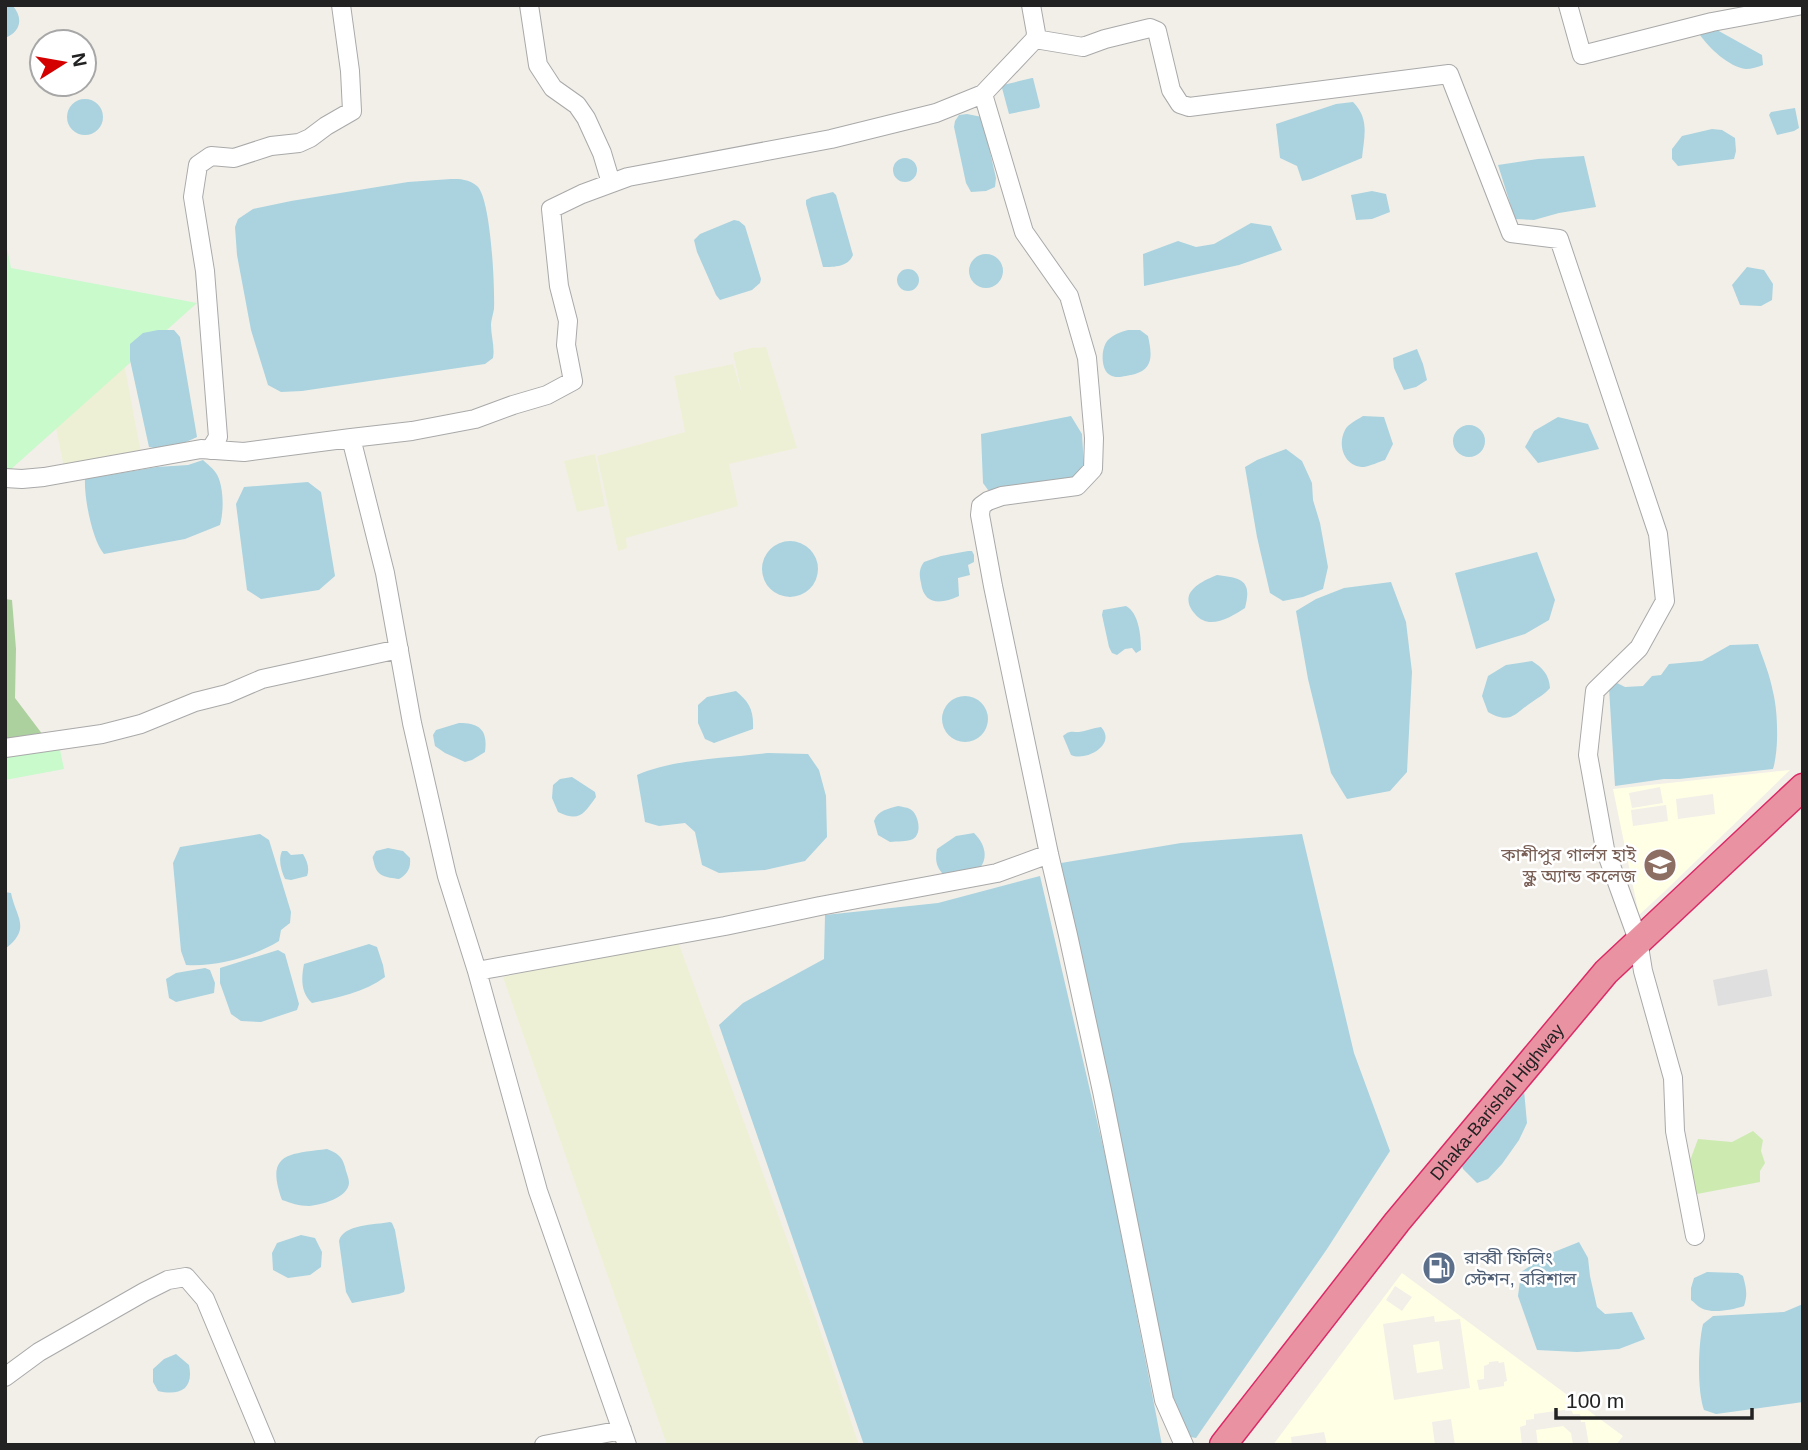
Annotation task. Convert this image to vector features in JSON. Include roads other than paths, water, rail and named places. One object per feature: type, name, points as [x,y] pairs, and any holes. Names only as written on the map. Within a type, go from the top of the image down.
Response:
[{"type":"highway","name":"Dhaka-Barishal Highway","points":[[1223,1445],[1397,1222],[1606,972],[1803,787]]},
{"type":"street","points":[[210,450],[218,437],[205,271],[193,197],[198,165],[211,156],[234,158],[271,146],[299,143],[352,111],[350,71],[341,5]]},
{"type":"street","points":[[529,5],[538,65],[553,88],[577,105],[586,118],[602,153],[611,183]]},
{"type":"street","points":[[5,478],[22,480],[44,477],[201,449],[244,452],[412,430],[475,419],[547,395],[573,381],[566,345],[568,321],[559,286],[551,209],[628,177],[831,139],[936,113],[983,94],[1035,39],[1031,5]]},
{"type":"street","points":[[1568,5],[1582,55],[1712,22],[1802,5]]},
{"type":"street","points":[[1035,39],[1083,47],[1150,28],[1157,31],[1171,90],[1180,104],[1189,107],[1448,74],[1511,233],[1559,239],[1658,534],[1665,601],[1639,648],[1595,691],[1588,755],[1605,849],[1638,940],[1643,971],[1673,1078],[1675,1131],[1695,1236]]},
{"type":"street","points":[[983,94],[1024,232],[1069,296],[1087,358],[1094,438],[1093,468],[1077,486],[1002,496],[981,506],[980,515],[1049,855],[1102,1091],[1164,1400],[1184,1445]]},
{"type":"street","points":[[351,438],[385,573],[412,723],[447,876],[477,971],[538,1191],[624,1437],[544,1445]]},
{"type":"street","points":[[5,748],[102,734],[141,724],[262,679],[399,649]]},
{"type":"street","points":[[477,971],[997,873],[1049,855]]},
{"type":"street","points":[[5,1377],[39,1352],[144,1292],[168,1280],[186,1277],[205,1299],[266,1445]]},
{"type":"water","points":[[5,5],[13,6],[19,16],[19,25],[5,38]]},
{"type":"water","points":[[1708,29],[1717,30],[1762,55],[1763,65],[1746,69],[1726,61],[1700,35]]},
{"type":"water","points":[[1033,78],[1039,108],[1009,114],[1003,85]]},
{"type":"water","points":[[85,99],[98,104],[103,117],[98,130],[85,135],[72,130],[67,117],[72,104]]},
{"type":"water","points":[[1353,102],[1364,122],[1362,158],[1302,181],[1297,166],[1280,158],[1276,124],[1336,104]]},
{"type":"water","points":[[1795,108],[1799,128],[1777,135],[1769,115],[1771,112]]},
{"type":"water","points":[[959,115],[982,117],[996,178],[995,187],[986,191],[971,192],[966,183],[954,127]]},
{"type":"water","points":[[1712,129],[1722,130],[1735,138],[1734,159],[1678,166],[1672,159],[1672,149],[1682,136]]},
{"type":"water","points":[[1584,156],[1596,207],[1534,220],[1515,219],[1498,165]]},
{"type":"water","points":[[905,158],[914,161],[917,170],[914,179],[905,182],[896,179],[893,170],[896,161]]},
{"type":"water","points":[[461,179],[477,186],[486,207],[494,283],[491,325],[493,358],[485,364],[302,391],[281,392],[268,385],[251,330],[237,255],[235,227],[238,219],[253,209],[291,201],[408,182]]},
{"type":"water","points":[[1372,191],[1386,194],[1390,212],[1372,219],[1356,220],[1351,195]]},
{"type":"water","points":[[833,192],[853,255],[844,264],[823,267],[806,200]]},
{"type":"water","points":[[734,220],[745,226],[761,279],[752,290],[720,300],[694,240],[700,234]]},
{"type":"water","points":[[1251,223],[1271,226],[1282,250],[1239,265],[1144,286],[1143,254],[1178,241],[1196,247],[1214,244]]},
{"type":"water","points":[[986,254],[998,259],[1003,271],[998,283],[986,288],[974,283],[969,271],[974,259]]},
{"type":"water","points":[[1747,267],[1764,270],[1773,284],[1772,300],[1761,306],[1740,305],[1732,285]]},
{"type":"water","points":[[908,269],[916,272],[919,280],[916,288],[908,291],[900,288],[897,280],[900,272]]},
{"type":"water","points":[[174,330],[180,337],[197,437],[162,448],[149,447],[130,360],[130,344],[143,333]]},
{"type":"water","points":[[1128,330],[1140,330],[1148,336],[1149,363],[1135,374],[1112,376],[1104,368],[1104,348],[1110,338]]},
{"type":"water","points":[[1417,349],[1427,380],[1404,390],[1394,368],[1393,358]]},
{"type":"water","points":[[1071,416],[1082,434],[1084,467],[1077,478],[1000,491],[988,490],[983,483],[981,434]]},
{"type":"water","points":[[1363,416],[1384,417],[1393,444],[1385,460],[1364,467],[1351,463],[1342,448],[1346,428]]},
{"type":"water","points":[[1558,417],[1588,424],[1599,449],[1538,463],[1525,447],[1534,431]]},
{"type":"water","points":[[1469,425],[1481,429],[1485,441],[1481,453],[1469,457],[1457,453],[1453,441],[1457,429]]},
{"type":"water","points":[[1286,449],[1302,461],[1312,483],[1313,500],[1328,567],[1323,589],[1283,601],[1270,593],[1245,467]]},
{"type":"water","points":[[203,460],[215,471],[221,484],[223,506],[220,525],[185,539],[104,554],[90,518],[85,479],[157,467],[188,465]]},
{"type":"water","points":[[308,482],[321,492],[335,576],[319,590],[261,599],[247,590],[236,504],[244,487]]},
{"type":"water","points":[[790,541],[801,543],[810,549],[816,558],[816,580],[810,589],[801,595],[790,597],[779,595],[770,589],[764,580],[762,569],[764,558],[770,549],[779,543]]},
{"type":"water","points":[[972,551],[974,562],[968,565],[970,575],[958,578],[959,596],[946,601],[935,601],[926,596],[920,574],[924,562]]},
{"type":"water","points":[[1537,552],[1555,600],[1549,620],[1525,634],[1476,649],[1455,573]]},
{"type":"water","points":[[1217,575],[1243,582],[1247,599],[1245,608],[1237,613],[1223,620],[1209,622],[1196,615],[1188,600],[1193,589]]},
{"type":"water","points":[[1391,582],[1406,622],[1412,672],[1407,772],[1390,791],[1347,799],[1331,773],[1308,679],[1296,611],[1316,599],[1344,588]]},
{"type":"water","points":[[1126,606],[1136,619],[1141,650],[1136,653],[1132,648],[1125,649],[1117,655],[1112,653],[1109,647],[1102,615],[1103,610]]},
{"type":"water","points":[[1758,644],[1775,700],[1777,741],[1773,769],[1615,786],[1609,688],[1611,684],[1617,683],[1625,687],[1643,686],[1652,676],[1661,675],[1669,664],[1702,661],[1730,645]]},
{"type":"water","points":[[1532,661],[1545,672],[1550,688],[1507,718],[1488,712],[1482,696],[1488,676],[1506,665]]},
{"type":"water","points":[[736,691],[750,707],[753,729],[714,743],[705,739],[698,723],[698,705],[707,697]]},
{"type":"water","points":[[965,696],[981,703],[988,719],[981,735],[965,742],[949,735],[942,719],[949,703]]},
{"type":"water","points":[[459,723],[477,726],[485,738],[485,752],[465,762],[435,746],[433,735],[436,730]]},
{"type":"water","points":[[1101,727],[1105,740],[1098,750],[1085,756],[1071,755],[1063,736],[1069,732]]},
{"type":"water","points":[[768,753],[808,754],[819,770],[826,796],[827,837],[805,861],[765,870],[719,873],[702,865],[695,832],[685,823],[659,826],[645,822],[637,775],[684,762]]},
{"type":"water","points":[[572,777],[595,792],[596,797],[584,812],[576,816],[558,812],[552,798],[553,785],[560,779]]},
{"type":"water","points":[[898,806],[913,811],[918,832],[911,840],[890,842],[878,835],[874,821],[881,812]]},
{"type":"water","points":[[974,833],[984,850],[980,868],[944,875],[937,863],[937,849],[956,836]]},
{"type":"water","points":[[260,834],[269,840],[291,912],[290,923],[281,930],[279,941],[258,952],[222,963],[186,965],[181,951],[173,863],[180,847]]},
{"type":"water","points":[[1302,834],[1354,1053],[1390,1151],[1327,1249],[1196,1438],[1185,1436],[1176,1413],[1061,863],[1181,843]]},
{"type":"water","points":[[388,848],[403,851],[410,858],[408,871],[399,879],[383,876],[375,868],[373,858],[376,851]]},
{"type":"water","points":[[282,851],[291,855],[303,854],[308,865],[307,876],[285,879],[280,858]]},
{"type":"water","points":[[1040,876],[1109,1172],[1162,1445],[864,1445],[719,1025],[743,1003],[824,959],[825,915],[938,903]]},
{"type":"water","points":[[5,892],[11,893],[20,929],[13,942],[5,949]]},
{"type":"water","points":[[369,944],[377,947],[385,977],[341,997],[312,1003],[303,985],[304,964]]},
{"type":"water","points":[[278,950],[285,954],[299,1004],[297,1010],[261,1022],[241,1021],[231,1014],[220,983],[220,968]]},
{"type":"water","points":[[205,968],[210,970],[215,983],[214,993],[176,1002],[169,998],[166,979],[176,973]]},
{"type":"water","points":[[1524,1090],[1527,1123],[1519,1140],[1488,1179],[1477,1183],[1463,1169],[1458,1154]]},
{"type":"water","points":[[327,1149],[339,1155],[344,1163],[349,1183],[344,1193],[327,1202],[309,1206],[282,1200],[277,1185],[278,1165],[291,1155]]},
{"type":"water","points":[[390,1222],[395,1230],[404,1292],[352,1303],[346,1292],[339,1241],[342,1235],[353,1228]]},
{"type":"water","points":[[301,1235],[315,1238],[322,1252],[321,1267],[310,1275],[288,1278],[273,1270],[272,1253],[277,1243]]},
{"type":"water","points":[[1579,1242],[1588,1258],[1597,1307],[1605,1314],[1632,1312],[1645,1339],[1619,1349],[1577,1352],[1537,1350],[1518,1296],[1521,1272],[1549,1254]]},
{"type":"water","points":[[1707,1272],[1738,1273],[1743,1276],[1746,1291],[1744,1306],[1711,1311],[1701,1308],[1691,1300],[1694,1278]]},
{"type":"water","points":[[1803,1304],[1803,1402],[1716,1414],[1704,1410],[1699,1367],[1703,1324],[1713,1316],[1784,1312]]},
{"type":"water","points":[[176,1354],[189,1365],[187,1385],[179,1391],[158,1391],[153,1382],[153,1369],[164,1359]]},
{"type":"place","name":"কাশীপুর গার্লস হাই স্কুল অ্যান্ড কলেজ","points":[[1660,865]]},
{"type":"place","name":"রাব্বী ফিলিং স্টেশন, বরিশাল","points":[[1439,1268]]}]
